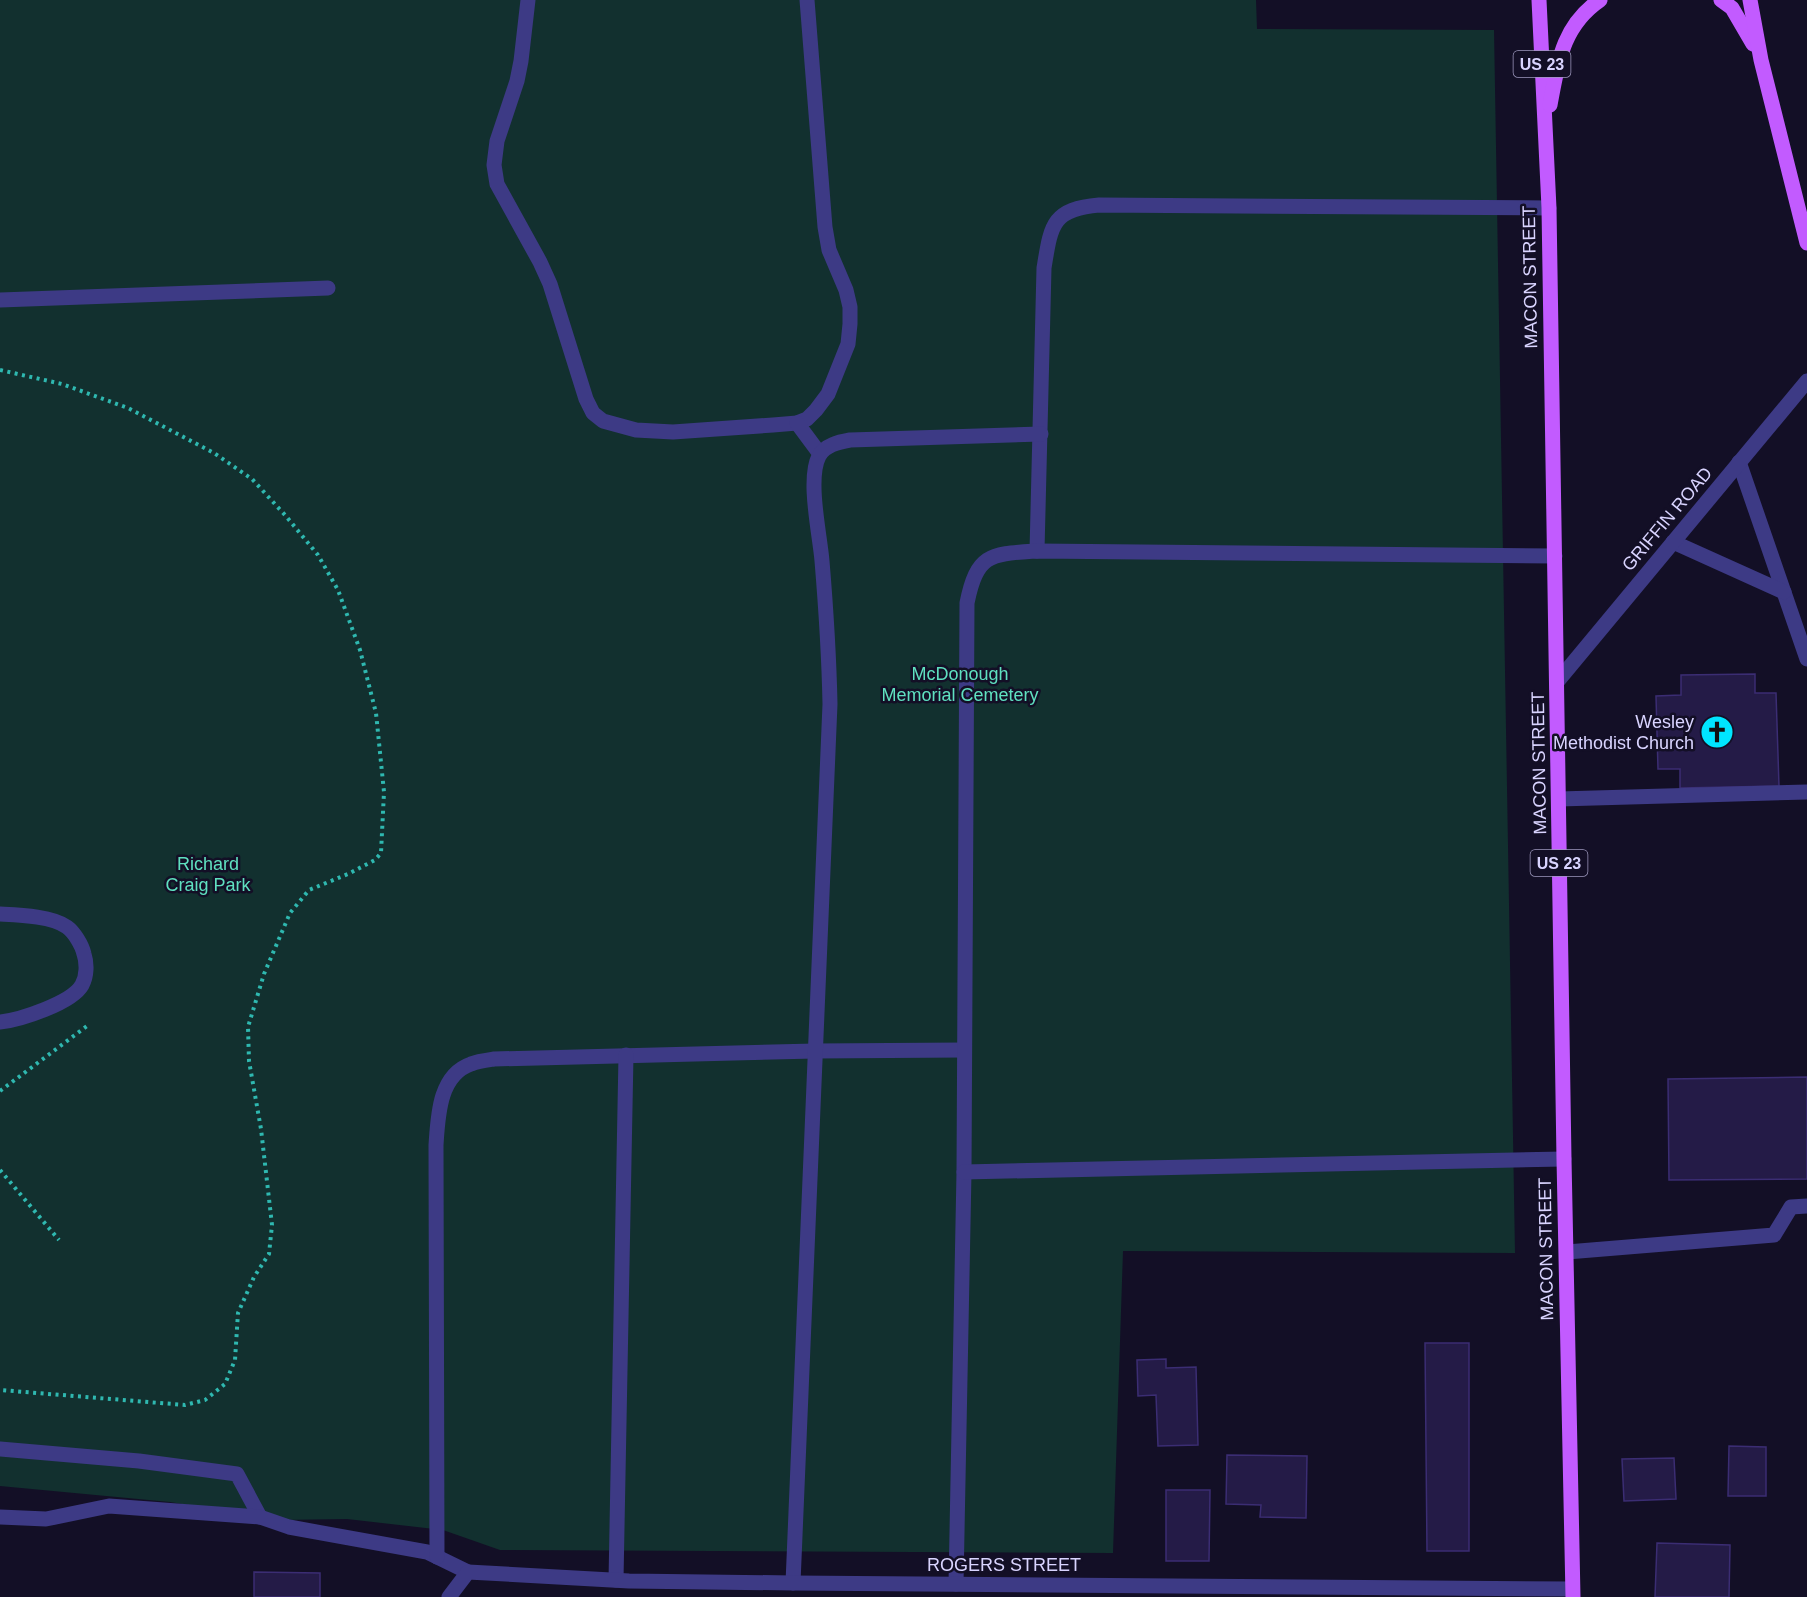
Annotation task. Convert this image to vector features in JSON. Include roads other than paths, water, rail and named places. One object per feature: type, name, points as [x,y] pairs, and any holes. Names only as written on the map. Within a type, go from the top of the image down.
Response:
[{"type":"main road","name":"MACON STREET","points":[[1539,0],[1549,208],[1573,1593]]},
{"type":"main road","points":[[1545,129],[1560,53],[1571,29],[1587,9],[1600,0]]},
{"type":"main road","points":[[1721,0],[1732,8],[1761,60]]},
{"type":"main road","points":[[1750,0],[1761,60],[1807,243]]},
{"type":"street","points":[[528,0],[519,71],[497,141],[494,165],[497,184],[527,235],[549,284],[575,368],[593,413],[603,421],[636,430],[705,430],[797,423],[807,419],[828,394],[848,344],[850,307],[846,290],[829,250],[825,227],[807,0]]},
{"type":"street","points":[[1037,551],[1044,268],[1051,233],[1056,220],[1065,212],[1080,207],[1099,205],[1549,208]]},
{"type":"street","points":[[0,300],[328,288]]},
{"type":"street","name":"GRIFFIN ROAD","points":[[1557,682],[1807,381]]},
{"type":"street","points":[[797,423],[820,454]]},
{"type":"street","points":[[793,1583],[830,704],[814,469],[820,454],[833,444],[850,440],[1041,434]]},
{"type":"street","points":[[1740,462],[1807,659]]},
{"type":"street","points":[[1673,542],[1784,592]]},
{"type":"street","points":[[956,1584],[964,1172],[968,603],[971,582],[976,570],[987,560],[1005,553],[1037,551],[1555,556]]},
{"type":"street","points":[[1559,799],[1807,792]]},
{"type":"street","points":[[0,914],[36,916],[67,927],[82,946],[87,963],[82,986],[58,1004],[14,1021],[0,1022]]},
{"type":"street","points":[[437,1557],[436,1145],[438,1117],[443,1094],[451,1078],[469,1064],[494,1059],[815,1051],[964,1050]]},
{"type":"street","points":[[616,1580],[626,1055]]},
{"type":"street","points":[[964,1172],[1564,1160]]},
{"type":"street","points":[[1567,1252],[1774,1235],[1791,1207],[1807,1206]]},
{"type":"street","points":[[0,1449],[139,1461],[237,1474],[260,1517]]},
{"type":"street","points":[[0,1517],[46,1519],[109,1506],[260,1517],[289,1527],[427,1552],[468,1572],[449,1597]]},
{"type":"street","name":"ROGERS STREET","points":[[468,1572],[616,1580],[793,1583],[928,1591],[956,1584],[1370,1588],[1573,1593]]},
{"type":"place","name":"Wesley Methodist Church","points":[[1717,732]]},
{"type":"park label","name":"McDonough Memorial Cemetery","points":[[960,684]]},
{"type":"park label","name":"Richard Craig Park","points":[[208,874]]}]
